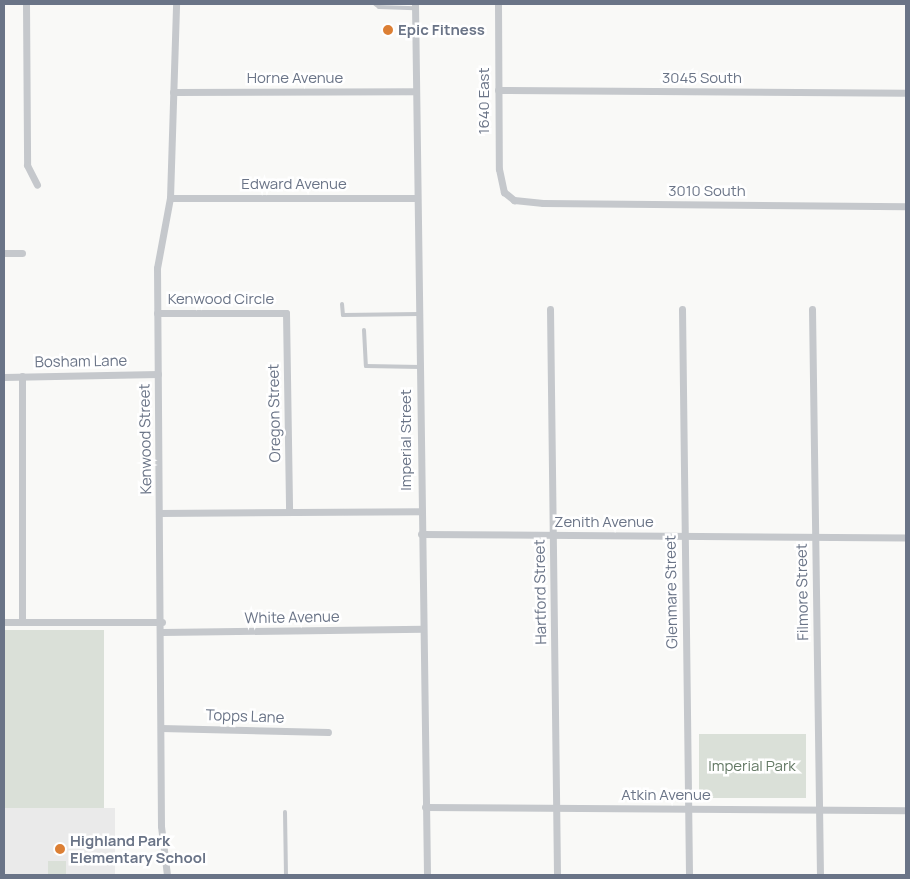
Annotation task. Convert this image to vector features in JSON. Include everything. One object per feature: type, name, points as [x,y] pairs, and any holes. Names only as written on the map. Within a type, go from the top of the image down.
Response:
[{"type":"street","points":[[26,4],[27,165],[37,185]]},
{"type":"street","name":"Kenwood Street","points":[[167,875],[162,826],[162,622],[157,313],[158,250],[170,198],[176,4]]},
{"type":"street","name":"1640 East","points":[[498,4],[498,169],[501,185],[508,196]]},
{"type":"street","name":"Imperial Street","points":[[415,6],[422,629],[427,875]]},
{"type":"street","name":"3045 South","points":[[498,90],[906,92]]},
{"type":"street","name":"Horne Avenue","points":[[173,92],[416,91]]},
{"type":"street","name":"3010 South","points":[[508,196],[535,203],[906,206]]},
{"type":"street","name":"Edward Avenue","points":[[170,198],[417,198]]},
{"type":"street","points":[[4,252],[22,253]]},
{"type":"street","name":"Hartford Street","points":[[550,309],[557,875]]},
{"type":"street","name":"Glenmare Street","points":[[682,309],[689,875]]},
{"type":"street","name":"Filmore Street","points":[[812,309],[820,875]]},
{"type":"street","name":"Kenwood Circle","points":[[157,313],[286,313]]},
{"type":"street","name":"Oregon Street","points":[[286,313],[290,512]]},
{"type":"street","name":"Bosham Lane","points":[[4,377],[158,374]]},
{"type":"street","points":[[22,376],[22,622]]},
{"type":"street","points":[[160,513],[421,511]]},
{"type":"street","name":"Zenith Avenue","points":[[421,534],[906,537]]},
{"type":"street","points":[[4,622],[162,622]]},
{"type":"street","name":"White Avenue","points":[[162,632],[422,629]]},
{"type":"street","name":"Topps Lane","points":[[161,728],[328,732]]},
{"type":"street","name":"Atkin Avenue","points":[[425,807],[906,810]]},
{"type":"lane","points":[[375,4],[379,7],[415,6]]},
{"type":"lane","points":[[342,304],[343,315],[419,314]]},
{"type":"lane","points":[[364,330],[366,366],[420,367]]},
{"type":"lane","points":[[285,812],[286,875]]},
{"type":"shaded area","name":"Highland Park Elementary School","points":[[4,808],[115,808],[115,875],[4,875]]},
{"type":"green space","points":[[4,630],[104,630],[104,808],[4,808]]},
{"type":"green space","name":"Imperial Park","points":[[699,734],[806,734],[806,798],[699,798]]},
{"type":"green space","points":[[48,861],[66,861],[66,875],[48,875]]},
{"type":"place","name":"Epic Fitness","points":[[388,30]]},
{"type":"place","name":"Highland Park Elementary School","points":[[60,849]]}]
